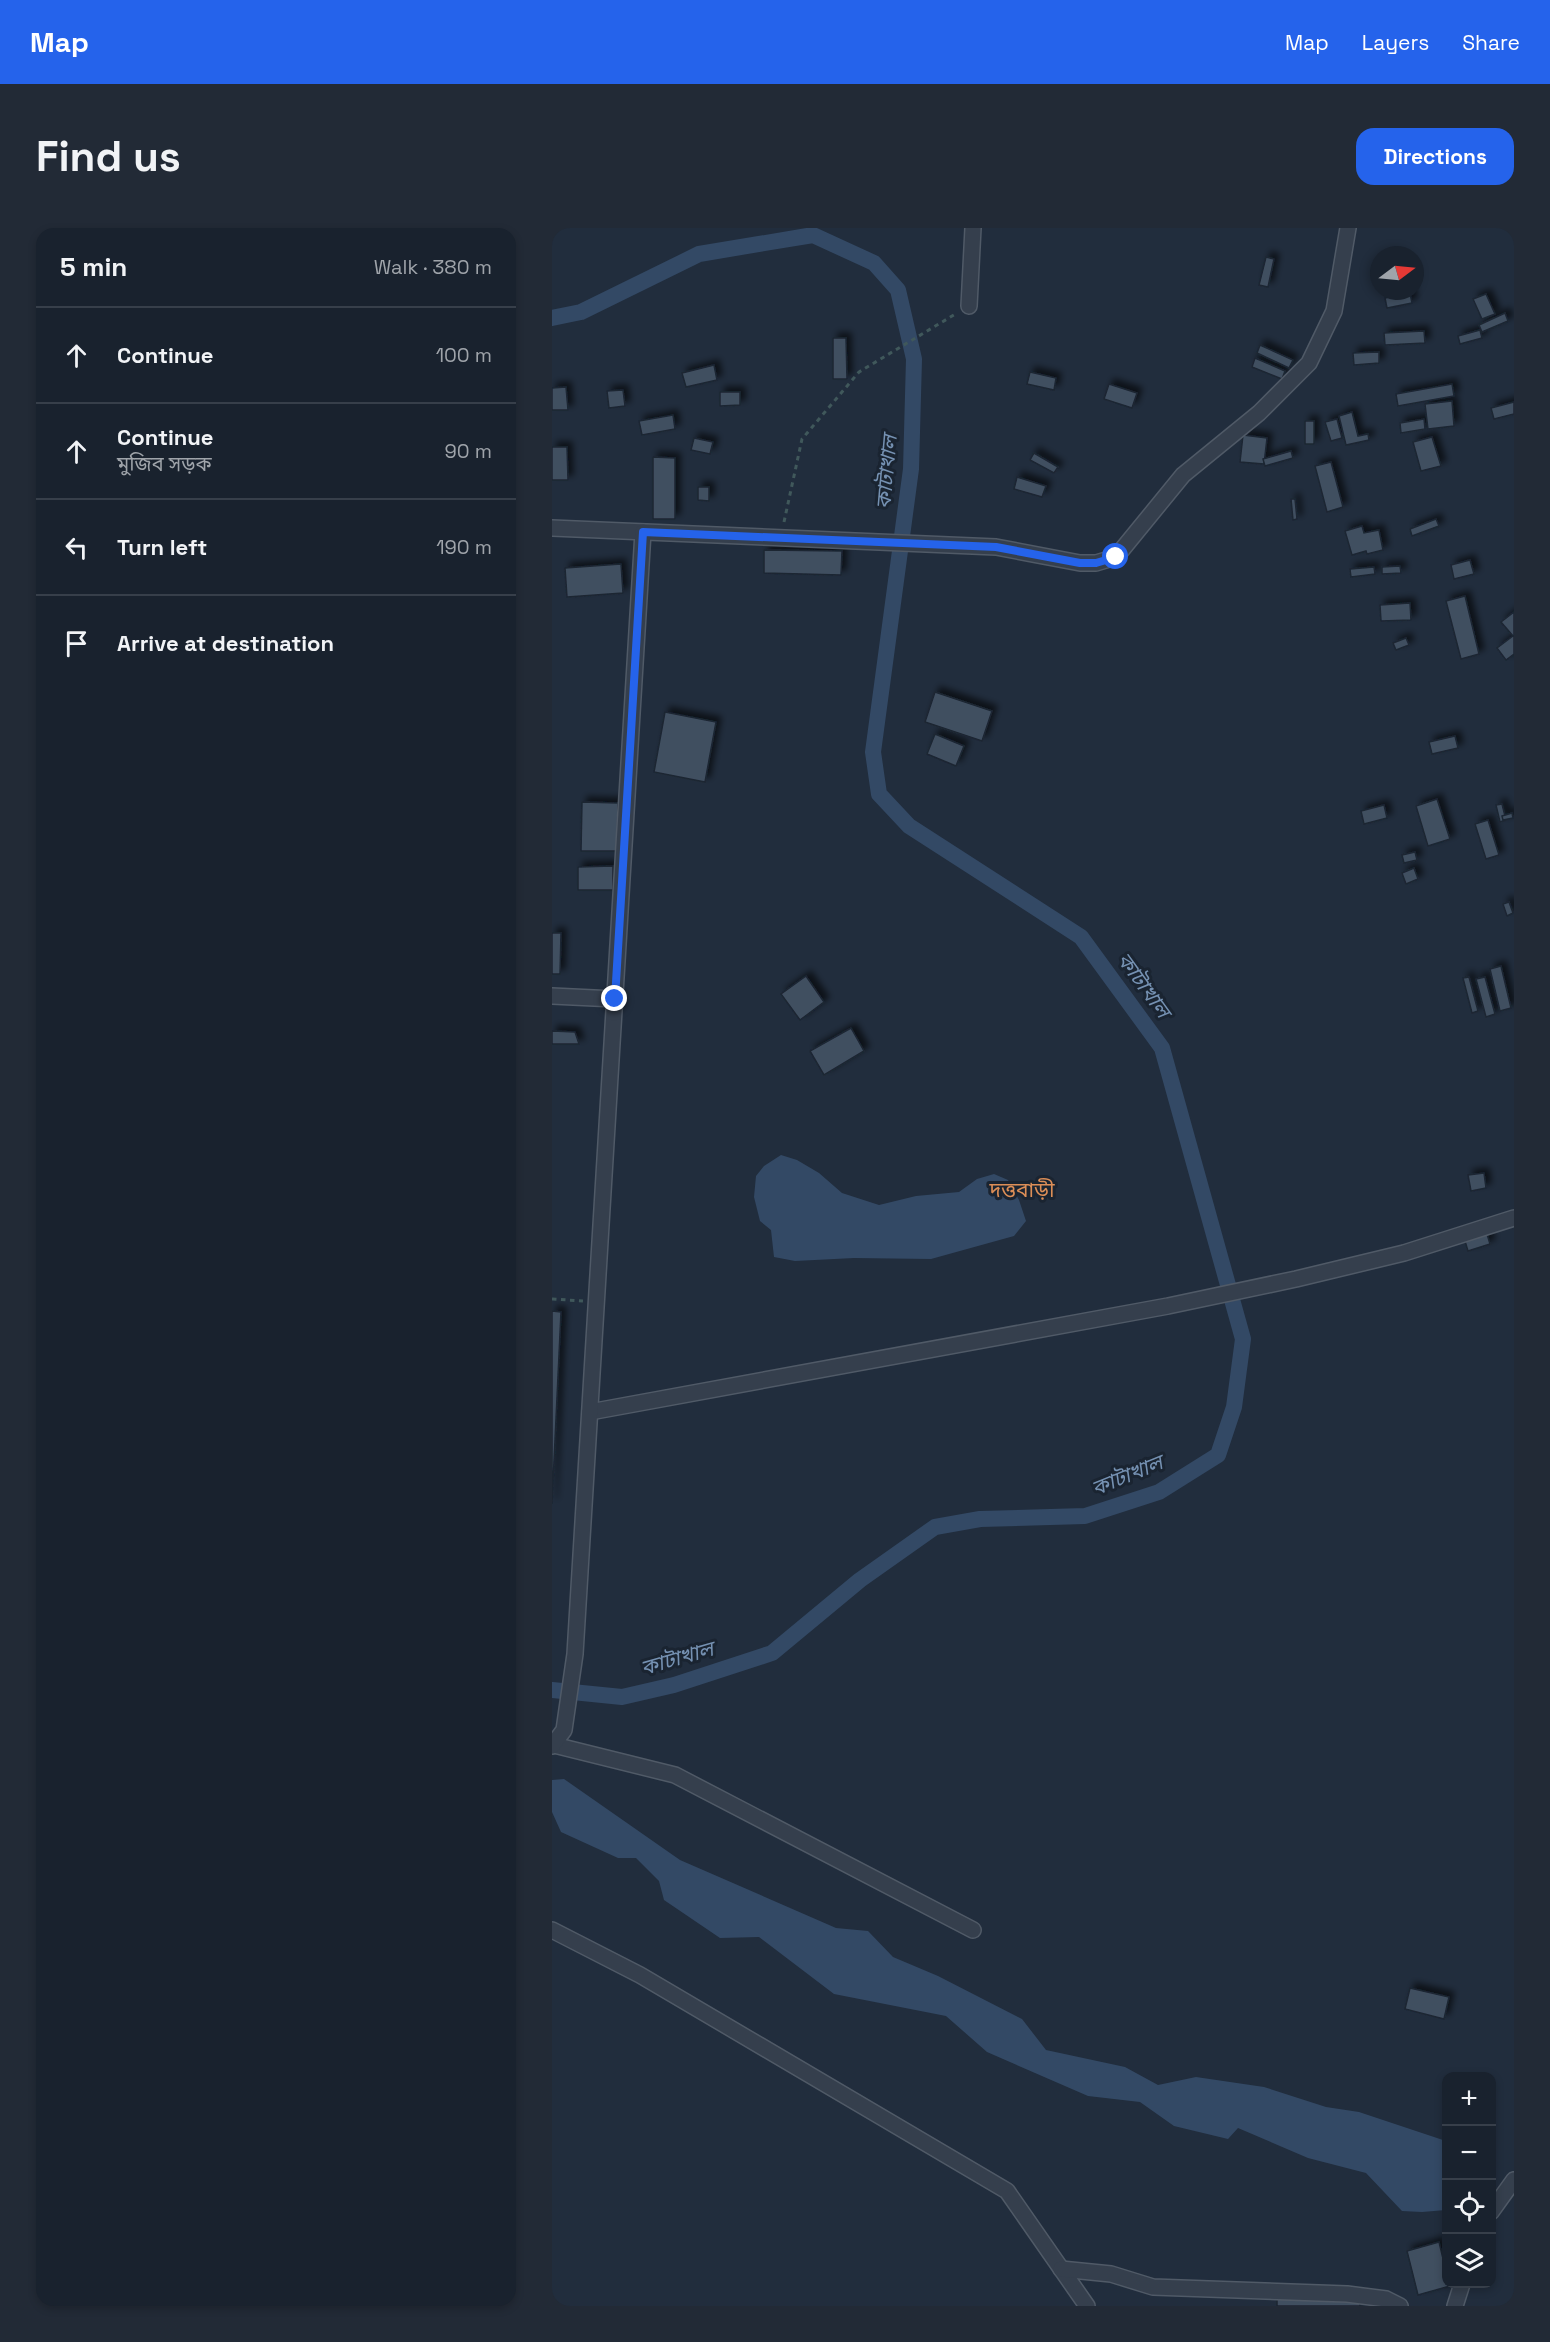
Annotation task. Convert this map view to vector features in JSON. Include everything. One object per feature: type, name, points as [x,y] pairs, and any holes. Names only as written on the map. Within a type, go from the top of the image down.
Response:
[{"type":"street","points":[[969,306],[973,228]]},
{"type":"street","points":[[552,528],[996,547],[1080,563],[1096,563],[1116,557],[1183,475],[1259,413],[1309,363],[1334,311],[1348,228]]},
{"type":"street","points":[[643,532],[575,1654],[564,1730],[553,1745],[675,1775],[973,1930]]},
{"type":"street","points":[[552,996],[615,999]]},
{"type":"street","points":[[590,1412],[1168,1306],[1404,1253],[1514,1218]]},
{"type":"street","points":[[552,1930],[640,1975],[1007,2191],[1087,2306]]},
{"type":"street","points":[[1496,2205],[1514,2180]]},
{"type":"street","points":[[1061,2269],[1111,2274],[1153,2287],[1347,2294],[1386,2299],[1401,2306]]},
{"type":"street","points":[[1455,2306],[1460,2288]]},
{"type":"path","points":[[780,538],[802,439],[859,372],[969,306]]},
{"type":"path","points":[[552,1299],[597,1302]]},
{"type":"water","points":[[781,1155],[797,1160],[819,1173],[842,1193],[879,1205],[916,1196],[959,1192],[977,1179],[994,1174],[1008,1180],[1019,1200],[1026,1221],[1014,1236],[931,1259],[854,1258],[795,1261],[774,1257],[771,1230],[760,1221],[754,1197],[756,1176],[764,1166]]},
{"type":"water","points":[[564,1779],[680,1860],[836,1928],[868,1931],[893,1957],[938,1976],[1022,2019],[1046,2050],[1125,2067],[1158,2085],[1196,2077],[1264,2087],[1326,2107],[1359,2112],[1442,2140],[1442,2210],[1402,2211],[1366,2173],[1308,2158],[1238,2128],[1228,2139],[1174,2126],[1140,2102],[1088,2096],[987,2052],[946,2016],[834,1994],[759,1937],[720,1938],[664,1900],[659,1881],[636,1858],[618,1858],[561,1832],[552,1812],[552,1780]]},
{"type":"building","points":[[1266,257],[1274,259],[1268,287],[1259,285]]},
{"type":"building","points":[[1486,294],[1495,314],[1482,319],[1473,299]]},
{"type":"building","points":[[1385,300],[1411,300],[1412,303],[1387,308]]},
{"type":"building","points":[[1505,313],[1508,321],[1482,332],[1479,325]]},
{"type":"building","points":[[1480,330],[1482,338],[1460,344],[1458,336]]},
{"type":"building","points":[[1424,331],[1425,343],[1385,345],[1384,333]]},
{"type":"building","points":[[833,338],[846,338],[847,379],[833,379]]},
{"type":"building","points":[[1260,345],[1293,360],[1289,368],[1257,353]]},
{"type":"building","points":[[1379,352],[1379,363],[1354,365],[1353,353]]},
{"type":"building","points":[[1255,358],[1285,371],[1282,379],[1252,367]]},
{"type":"building","points":[[714,365],[717,380],[686,387],[682,373]]},
{"type":"building","points":[[1030,372],[1056,378],[1054,390],[1027,384]]},
{"type":"building","points":[[1109,384],[1137,393],[1132,408],[1104,399]]},
{"type":"building","points":[[1452,384],[1454,396],[1398,406],[1396,394]]},
{"type":"building","points":[[566,387],[568,410],[552,410],[552,388]]},
{"type":"building","points":[[623,390],[625,406],[609,408],[607,391]]},
{"type":"building","points":[[720,392],[740,392],[740,405],[720,406]]},
{"type":"building","points":[[1452,401],[1454,426],[1428,429],[1425,404]]},
{"type":"building","points":[[1514,402],[1514,414],[1494,419],[1491,408]]},
{"type":"building","points":[[1352,412],[1358,436],[1368,434],[1369,440],[1346,445],[1339,416]]},
{"type":"building","points":[[673,415],[675,429],[642,435],[639,421]]},
{"type":"building","points":[[1337,419],[1342,438],[1331,441],[1325,422]]},
{"type":"building","points":[[1424,419],[1425,429],[1401,433],[1400,423]]},
{"type":"building","points":[[1305,421],[1314,421],[1314,444],[1305,444]]},
{"type":"building","points":[[1243,435],[1267,438],[1264,464],[1240,462]]},
{"type":"building","points":[[1432,437],[1441,466],[1421,471],[1413,442]]},
{"type":"building","points":[[694,438],[713,442],[710,454],[691,450]]},
{"type":"building","points":[[552,447],[567,447],[568,480],[552,480]]},
{"type":"building","points":[[1291,451],[1293,458],[1265,466],[1263,459]]},
{"type":"building","points":[[1034,453],[1058,467],[1054,473],[1030,460]]},
{"type":"building","points":[[653,457],[675,458],[675,519],[653,519]]},
{"type":"building","points":[[1331,462],[1343,507],[1327,512],[1315,466]]},
{"type":"building","points":[[1017,477],[1046,486],[1042,497],[1014,489]]},
{"type":"building","points":[[698,487],[709,487],[709,501],[698,500]]},
{"type":"building","points":[[1291,499],[1295,499],[1297,519],[1293,520]]},
{"type":"building","points":[[1436,519],[1439,526],[1412,536],[1410,529]]},
{"type":"building","points":[[1362,526],[1364,533],[1379,530],[1383,550],[1352,555],[1345,531]]},
{"type":"building","points":[[764,550],[842,551],[841,575],[764,573]]},
{"type":"building","points":[[1470,560],[1474,574],[1454,579],[1451,565]]},
{"type":"building","points":[[621,564],[623,593],[567,597],[565,568]]},
{"type":"building","points":[[1400,566],[1401,573],[1382,574],[1382,567]]},
{"type":"building","points":[[1374,567],[1375,574],[1351,577],[1350,569]]},
{"type":"building","points":[[1465,596],[1479,654],[1461,659],[1446,601]]},
{"type":"building","points":[[1410,603],[1411,620],[1381,621],[1380,605]]},
{"type":"building","points":[[1514,612],[1514,654],[1506,660],[1497,648],[1513,636],[1501,622]]},
{"type":"building","points":[[1406,638],[1409,645],[1396,650],[1393,643]]},
{"type":"building","points":[[935,692],[992,711],[982,741],[925,722]]},
{"type":"building","points":[[665,712],[716,722],[705,782],[654,772]]},
{"type":"building","points":[[935,734],[964,746],[956,766],[927,754]]},
{"type":"building","points":[[1455,736],[1458,748],[1432,754],[1429,742]]},
{"type":"building","points":[[1437,799],[1450,839],[1428,846],[1416,806]]},
{"type":"building","points":[[582,802],[618,803],[617,851],[581,851]]},
{"type":"building","points":[[1502,804],[1506,820],[1500,822],[1496,805]]},
{"type":"building","points":[[1384,805],[1387,818],[1364,824],[1361,811]]},
{"type":"building","points":[[1512,813],[1513,818],[1503,820],[1502,816]]},
{"type":"building","points":[[1488,820],[1499,855],[1486,859],[1475,824]]},
{"type":"building","points":[[1415,852],[1417,860],[1404,863],[1402,855]]},
{"type":"building","points":[[613,866],[613,890],[578,890],[578,867]]},
{"type":"building","points":[[1414,868],[1418,879],[1406,884],[1402,873]]},
{"type":"building","points":[[1509,902],[1513,913],[1507,916],[1503,904]]},
{"type":"building","points":[[552,933],[561,933],[560,974],[552,974]]},
{"type":"building","points":[[1501,966],[1511,1008],[1500,1011],[1490,969]]},
{"type":"building","points":[[806,976],[824,1002],[800,1020],[781,994]]},
{"type":"building","points":[[1469,977],[1478,1011],[1472,1013],[1463,978]]},
{"type":"building","points":[[1485,977],[1495,1014],[1486,1017],[1476,979]]},
{"type":"building","points":[[851,1028],[864,1051],[824,1075],[810,1051]]},
{"type":"building","points":[[552,1031],[575,1032],[579,1044],[552,1044]]},
{"type":"building","points":[[1484,1173],[1486,1188],[1471,1191],[1468,1175]]},
{"type":"building","points":[[1487,1234],[1490,1244],[1468,1251],[1465,1241]]},
{"type":"building","points":[[552,1311],[561,1312],[552,1504]]},
{"type":"building","points":[[1410,1988],[1449,1997],[1444,2019],[1405,2009]]},
{"type":"building","points":[[1439,2242],[1442,2254],[1443,2288],[1418,2295],[1407,2251]]},
{"type":"building","points":[[1277,2298],[1360,2300],[1360,2306],[1277,2306]]},
{"type":"waterway","name":"কাটাখাল","points":[[552,318],[581,312],[699,254],[813,235],[874,263],[898,290],[914,359],[911,469],[873,752],[879,794],[909,826],[1081,937],[1162,1048],[1243,1339],[1234,1407],[1218,1455],[1159,1492],[1085,1516],[980,1519],[935,1527],[860,1580],[772,1653],[674,1685],[622,1697],[552,1690]]},
{"type":"district","name":"দত্তবাড়ী","points":[[1022,1189]]},
{"type":"route","points":[[615,999],[643,532],[996,547],[1080,563],[1096,563],[1116,557]]}]
